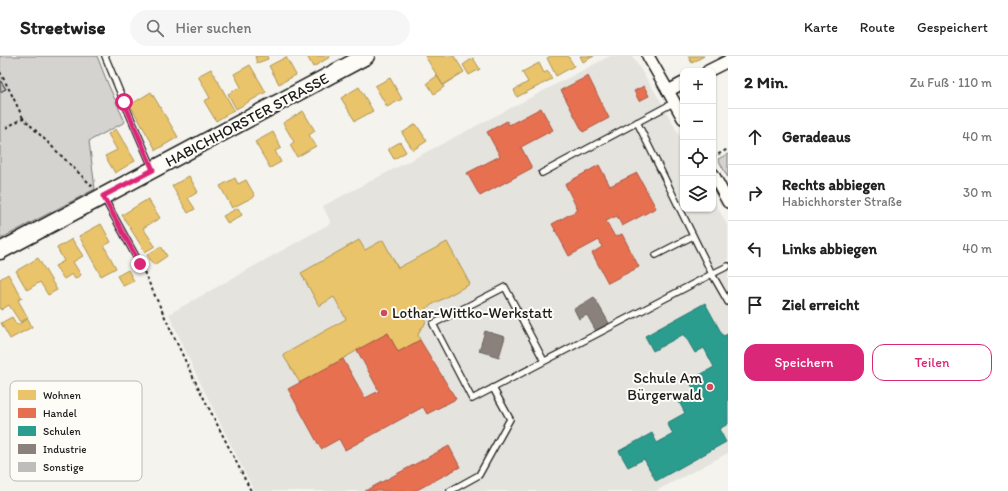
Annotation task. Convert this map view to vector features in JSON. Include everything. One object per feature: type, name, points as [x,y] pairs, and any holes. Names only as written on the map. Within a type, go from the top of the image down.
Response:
[{"type":"main road","name":"HABICHHORSTER STRASSE","points":[[0,250],[366,56]]},
{"type":"street","points":[[648,56],[680,112]]},
{"type":"street","points":[[714,68],[728,61]]},
{"type":"street","points":[[668,91],[680,85]]},
{"type":"street","points":[[714,176],[728,202]]},
{"type":"lane","points":[[105,56],[153,170]]},
{"type":"lane","points":[[542,173],[675,102]]},
{"type":"lane","points":[[637,122],[712,274],[728,302]]},
{"type":"lane","points":[[103,196],[140,264]]},
{"type":"lane","points":[[656,255],[694,236]]},
{"type":"lane","points":[[544,361],[505,287],[434,324],[472,398],[493,388],[728,266]]},
{"type":"lane","points":[[450,491],[479,475],[510,419],[493,388]]},
{"type":"path","points":[[0,72],[23,118],[103,196]]},
{"type":"path","points":[[6,128],[23,118]]},
{"type":"path","points":[[716,155],[728,149]]},
{"type":"path","points":[[140,264],[190,371],[251,491]]},
{"type":"shaded area","points":[[0,56],[97,56],[125,122],[89,141],[95,189],[0,239]]},
{"type":"shaded area","points":[[610,56],[632,56],[660,100],[680,137],[680,212],[716,212],[716,204],[728,227],[728,453],[656,491],[254,491],[194,370],[169,314],[331,223],[323,206]]},
{"type":"shaded area","points":[[728,154],[728,178],[718,159]]},
{"type":"building: Wohnen","points":[[255,56],[267,56],[268,59],[257,63]]},
{"type":"building: Wohnen","points":[[307,56],[330,56],[330,57],[313,67]]},
{"type":"building: Wohnen","points":[[425,56],[454,56],[464,72],[443,85]]},
{"type":"building: Wohnen","points":[[551,56],[568,56],[574,66],[556,76],[547,58]]},
{"type":"building: Wohnen","points":[[580,56],[594,56],[583,62]]},
{"type":"building: Wohnen","points":[[688,56],[704,56],[692,63]]},
{"type":"building: Wohnen","points":[[286,57],[296,75],[279,84],[269,66]]},
{"type":"building: Wohnen","points":[[473,58],[480,69],[469,75],[463,65]]},
{"type":"building: Wohnen","points":[[539,63],[544,73],[548,71],[552,79],[517,97],[514,90],[528,82],[522,72]]},
{"type":"building: Wohnen","points":[[250,65],[266,92],[236,109],[228,94],[241,87],[234,74]]},
{"type":"building: Wohnen","points":[[211,69],[234,110],[216,121],[204,101],[210,98],[198,76]]},
{"type":"building: Wohnen","points":[[437,76],[444,87],[434,94],[427,83]]},
{"type":"building: Wohnen","points":[[390,78],[402,99],[387,107],[375,86]]},
{"type":"building: Wohnen","points":[[359,87],[373,111],[355,121],[341,98]]},
{"type":"building: Wohnen","points":[[151,92],[178,137],[156,150],[130,105]]},
{"type":"building: Wohnen","points":[[303,111],[315,131],[309,135],[316,146],[297,157],[290,145],[294,142],[283,123]]},
{"type":"building: Wohnen","points":[[416,124],[427,141],[413,150],[402,133]]},
{"type":"building: Wohnen","points":[[116,129],[135,161],[115,173],[105,156],[117,150],[108,134]]},
{"type":"building: Wohnen","points":[[273,132],[281,148],[275,151],[281,162],[270,168],[255,142]]},
{"type":"building: Wohnen","points":[[400,142],[406,152],[394,159],[388,149]]},
{"type":"building: Wohnen","points":[[189,176],[198,192],[188,198],[195,209],[188,213],[172,186]]},
{"type":"building: Wohnen","points":[[235,178],[238,184],[246,180],[255,196],[232,208],[220,186]]},
{"type":"building: Wohnen","points":[[148,199],[160,218],[143,228],[155,246],[145,252],[122,215]]},
{"type":"building: Wohnen","points":[[238,208],[242,215],[228,224],[223,216]]},
{"type":"building: Wohnen","points":[[101,224],[111,242],[104,246],[116,268],[101,276],[79,236]]},
{"type":"building: Wohnen","points":[[72,239],[83,256],[73,262],[81,275],[75,279],[72,274],[64,279],[55,266],[64,261],[57,248]]},
{"type":"building: Wohnen","name":"Lothar-Wittko-Werkstatt","points":[[359,240],[365,250],[383,240],[398,268],[447,242],[470,284],[426,308],[424,318],[426,321],[418,335],[420,340],[398,352],[388,333],[300,383],[283,355],[346,319],[334,297],[319,306],[301,273]]},
{"type":"building: Wohnen","points":[[161,246],[167,256],[154,265],[147,255]]},
{"type":"building: Wohnen","points":[[38,258],[57,290],[48,295],[40,282],[27,290],[16,271]]},
{"type":"building: Wohnen","points":[[128,270],[134,281],[123,286],[117,276]]},
{"type":"building: Wohnen","points":[[8,274],[22,298],[18,300],[28,318],[20,322],[9,305],[1,310],[0,307],[0,279]]},
{"type":"building: Wohnen","points":[[12,317],[17,325],[28,319],[32,327],[10,339],[1,323]]},
{"type":"building: Handel","points":[[588,76],[609,118],[583,132],[561,90]]},
{"type":"building: Handel","points":[[644,86],[649,96],[639,101],[634,91]]},
{"type":"building: Handel","points":[[541,108],[553,130],[521,147],[532,168],[480,196],[467,173],[500,156],[487,132],[507,121],[509,125]]},
{"type":"building: Handel","points":[[599,165],[610,186],[637,173],[656,208],[622,226],[617,216],[606,221],[615,237],[622,234],[639,267],[608,283],[592,253],[602,247],[599,240],[569,256],[552,224],[578,210],[565,184]]},
{"type":"building: Handel","points":[[388,333],[398,352],[420,340],[456,399],[427,414],[423,407],[345,450],[339,439],[321,449],[288,389],[343,359],[365,398],[379,391],[357,350]]},
{"type":"building: Handel","points":[[449,446],[460,467],[415,491],[365,491]]},
{"type":"building: Schulen","name":"Schule Am Bürgerwald","points":[[705,303],[723,336],[728,334],[728,424],[719,429],[726,442],[656,481],[644,459],[628,467],[619,451],[652,433],[657,443],[673,434],[667,423],[685,413],[679,402],[696,393],[689,381],[714,367],[704,348],[695,353],[684,334],[653,351],[645,336]]},
{"type":"building: Industrie","points":[[594,297],[609,323],[596,331],[587,315],[579,319],[574,309]]},
{"type":"building: Industrie","points":[[485,331],[505,337],[499,357],[479,351]]},
{"type":"building: Sonstige","points":[[0,80],[6,89],[0,92]]},
{"type":"place","name":"Lothar-Wittko-Werkstatt","points":[[384,313]]},
{"type":"place","name":"Schule Am Bürgerwald","points":[[710,387]]},
{"type":"route","points":[[124,102],[153,170],[103,196],[140,264]]}]
